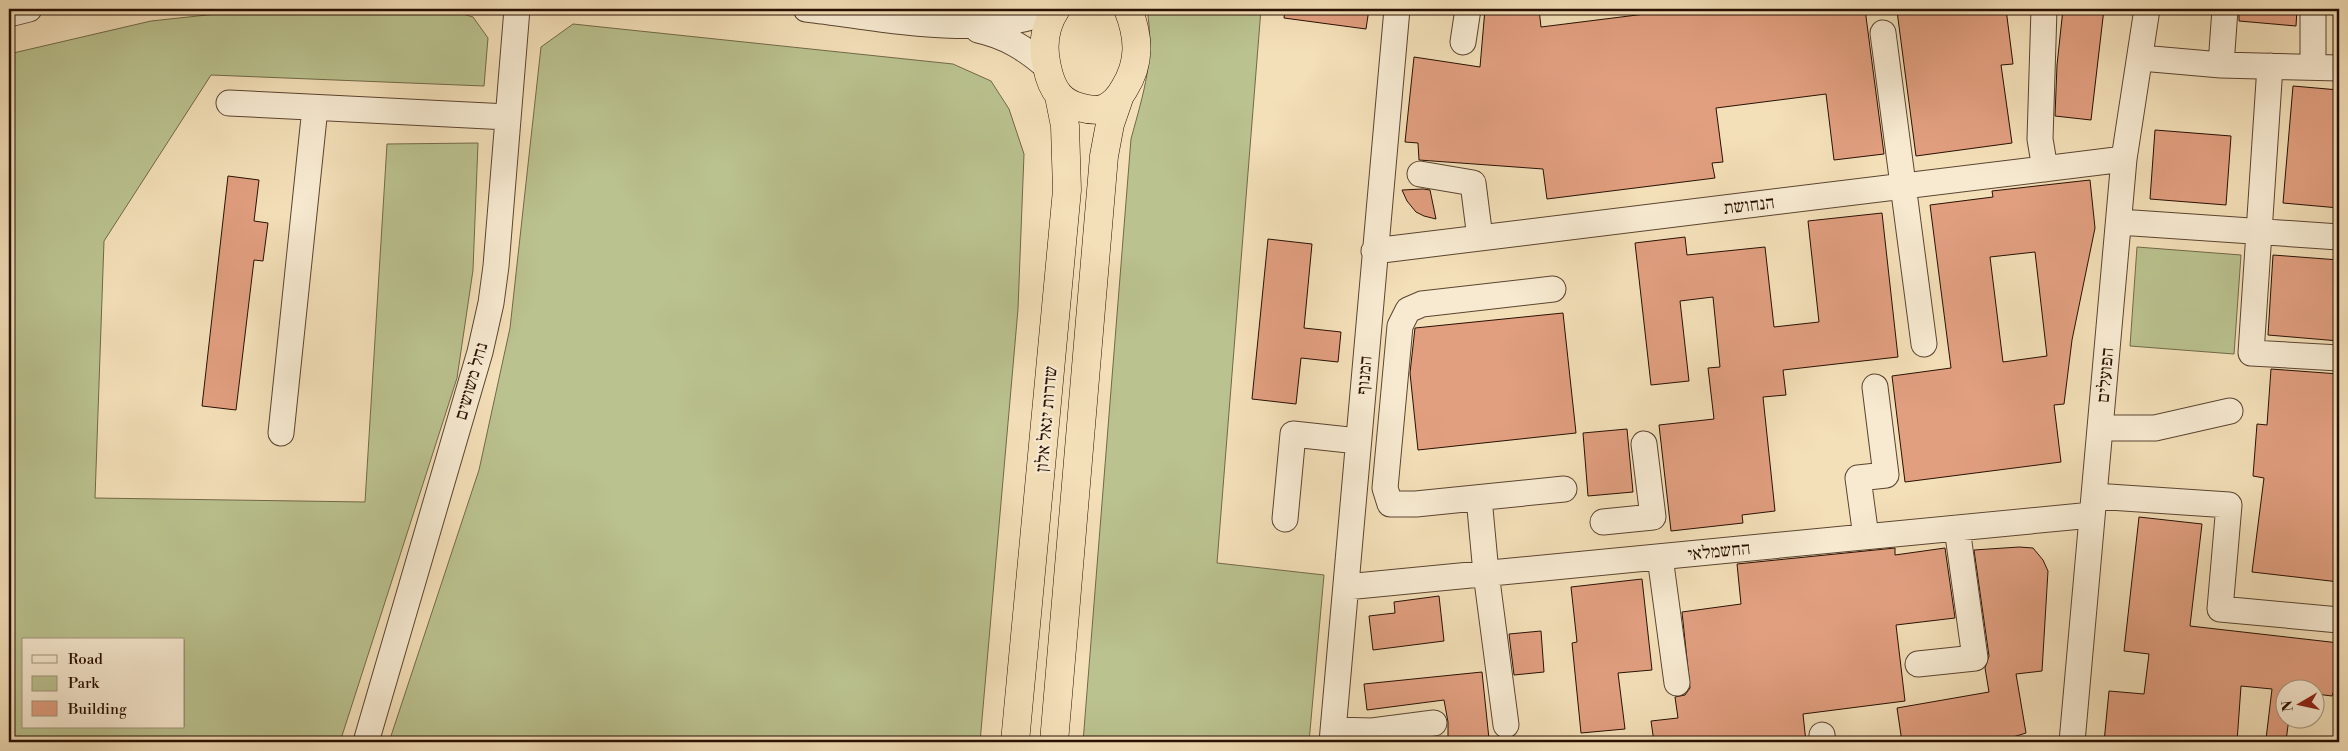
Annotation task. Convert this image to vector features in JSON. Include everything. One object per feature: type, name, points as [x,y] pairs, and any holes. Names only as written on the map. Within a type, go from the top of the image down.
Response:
[{"type":"highway","name":"שדרות יגאל אלון","points":[[1015,742],[1067,190],[1066,126],[1059,96],[1049,76],[1044,39],[1048,21],[1056,9]]},
{"type":"highway","points":[[1059,96],[1071,104],[1088,109],[1105,108],[1118,98],[1133,75],[1137,57],[1136,30],[1128,9]]},
{"type":"highway","name":"שדרות יגאל אלון","points":[[1054,742],[1104,156],[1110,124],[1118,98]]},
{"type":"street","points":[[9,14],[29,9]]},
{"type":"street","name":"נחל משושים","points":[[366,742],[474,372],[491,304],[517,9]]},
{"type":"street","points":[[806,9],[890,14],[964,26],[1009,40],[1029,52],[1047,67]]},
{"type":"street","points":[[964,26],[1016,21],[1056,9]]},
{"type":"street","name":"המנוף","points":[[1332,736],[1397,9]]},
{"type":"street","points":[[1462,42],[1468,9]]},
{"type":"street","points":[[2044,9],[2040,139],[2044,169]]},
{"type":"street","name":"הפועלים","points":[[2072,742],[2124,159],[2147,9]]},
{"type":"street","points":[[2221,64],[2225,9]]},
{"type":"street","points":[[2313,9],[2313,67]]},
{"type":"street","points":[[1883,33],[1924,344]]},
{"type":"street","points":[[2141,58],[2221,64],[2339,68]]},
{"type":"street","points":[[2270,66],[2251,352],[2339,358]]},
{"type":"street","points":[[229,103],[508,117]]},
{"type":"street","points":[[281,433],[315,108]]},
{"type":"street","name":"הנחושת","points":[[1374,251],[2124,159]]},
{"type":"street","points":[[1420,174],[1473,183],[1480,238]]},
{"type":"street","points":[[2119,222],[2339,237]]},
{"type":"street","points":[[1553,289],[1422,304],[1408,310],[1400,326],[1385,488],[1390,504],[1416,504],[1564,490]]},
{"type":"street","points":[[1866,537],[1858,478],[1886,475],[1875,387]]},
{"type":"street","points":[[2100,428],[2155,428],[2230,411]]},
{"type":"street","points":[[1285,519],[1292,434],[1358,441]]},
{"type":"street","points":[[1623,560],[1611,520],[1652,517],[1644,444]]},
{"type":"street","points":[[1479,498],[1486,573],[1506,725]]},
{"type":"street","name":"החשמלאי","points":[[1346,587],[1957,528],[2093,505],[2229,505],[2220,609],[2339,620]]},
{"type":"street","points":[[1918,664],[1975,658],[1957,528]]},
{"type":"street","points":[[1660,557],[1677,683]]},
{"type":"street","points":[[1332,736],[1434,723]]},
{"type":"green space","points":[[263,9],[446,9],[473,17],[488,38],[484,86],[211,75],[104,241],[95,498],[365,502],[387,144],[478,143],[473,270],[457,378],[340,742],[9,742],[9,54],[151,21]]},
{"type":"green space","points":[[1147,9],[1261,9],[1217,563],[1324,575],[1309,742],[1083,742],[1131,139],[1144,90],[1149,59],[1150,44]]},
{"type":"green space","points":[[573,24],[953,64],[991,81],[1009,109],[1024,154],[1018,309],[980,742],[389,742],[479,470],[510,328],[541,47]]},
{"type":"green space","points":[[2137,247],[2241,255],[2234,354],[2130,346]]},
{"type":"building","points":[[1285,9],[1369,9],[1366,29],[1284,18]]},
{"type":"building","points":[[1485,9],[1539,9],[1541,27],[1685,9],[1865,9],[1884,154],[1834,160],[1826,94],[1716,108],[1723,162],[1712,163],[1715,178],[1547,199],[1543,169],[1419,160],[1418,143],[1405,142],[1414,57],[1480,67]]},
{"type":"building","points":[[1913,9],[2006,9],[2013,64],[2001,65],[2012,143],[1916,156],[1897,11]]},
{"type":"building","points":[[2063,9],[2104,9],[2091,120],[2055,116],[2057,65]]},
{"type":"building","points":[[2239,9],[2297,9],[2296,26],[2239,21]]},
{"type":"building","points":[[2293,86],[2339,90],[2339,208],[2283,203]]},
{"type":"building","points":[[2155,130],[2231,136],[2226,205],[2150,199]]},
{"type":"building","points":[[228,176],[259,180],[254,221],[268,223],[263,261],[254,260],[236,410],[202,406]]},
{"type":"building","points":[[2090,180],[2095,228],[2072,340],[2064,404],[2054,405],[2061,462],[1905,482],[1892,376],[1951,368],[1930,205],[1993,197],[1992,191]],"holes":[[[2035,252],[2047,356],[2003,362],[1990,257]]]},
{"type":"building","points":[[1402,190],[1430,190],[1436,219],[1416,212],[1407,201]]},
{"type":"building","points":[[1882,213],[1898,357],[1783,370],[1786,395],[1763,397],[1775,511],[1742,515],[1743,523],[1671,531],[1659,425],[1714,419],[1708,368],[1720,367],[1713,297],[1680,301],[1689,381],[1651,385],[1635,243],[1685,237],[1687,255],[1765,247],[1774,327],[1819,322],[1808,221]]},
{"type":"building","points":[[1268,239],[1312,244],[1304,328],[1341,332],[1338,362],[1301,358],[1296,404],[1252,399]]},
{"type":"building","points":[[2273,255],[2339,260],[2339,341],[2268,335]]},
{"type":"building","points":[[1563,313],[1576,433],[1418,450],[1410,373],[1415,328]]},
{"type":"building","points":[[2271,369],[2339,374],[2339,582],[2252,572],[2264,478],[2253,476],[2257,424],[2267,425]]},
{"type":"building","points":[[1627,429],[1633,492],[1588,496],[1583,433]]},
{"type":"building","points":[[2139,517],[2202,524],[2190,626],[2339,643],[2339,675],[2332,696],[2326,695],[2326,678],[2276,678],[2276,728],[2288,728],[2286,741],[2266,739],[2272,689],[2241,686],[2237,742],[2104,742],[2109,691],[2144,694],[2149,654],[2124,651]]},
{"type":"building","points":[[1895,548],[1895,555],[1945,548],[1955,618],[1896,625],[1905,701],[1803,714],[1806,742],[1654,742],[1651,721],[1678,718],[1675,697],[1685,695],[1690,688],[1682,612],[1741,604],[1737,564]]},
{"type":"building","points":[[2033,548],[2043,560],[2048,571],[2042,671],[2016,674],[2026,733],[1997,742],[1902,742],[1897,708],[1989,692],[1985,668],[1989,656],[1974,550]]},
{"type":"building","points":[[1642,579],[1652,670],[1618,673],[1625,729],[1581,733],[1572,643],[1577,642],[1571,587]]},
{"type":"building","points":[[1439,596],[1444,641],[1373,650],[1369,616],[1395,613],[1394,602]]},
{"type":"building","points":[[1541,631],[1544,672],[1514,675],[1509,634]]},
{"type":"building","points":[[1482,672],[1489,739],[1448,742],[1448,722],[1444,700],[1367,710],[1364,684]]}]
